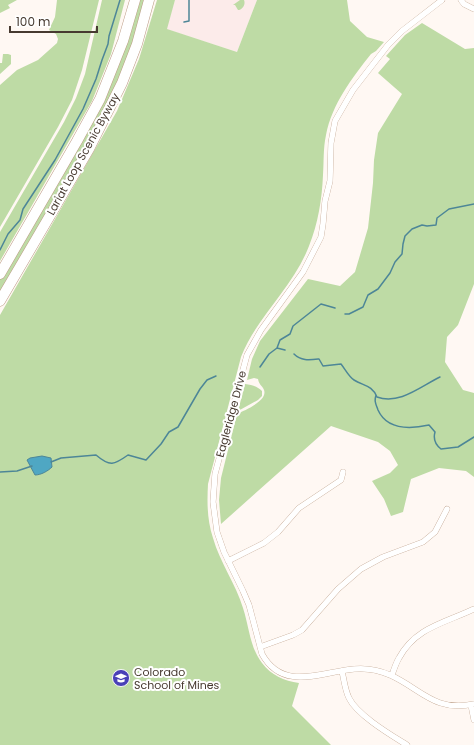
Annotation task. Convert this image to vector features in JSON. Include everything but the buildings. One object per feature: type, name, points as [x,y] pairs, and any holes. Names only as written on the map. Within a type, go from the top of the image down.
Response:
[{"type":"highway","name":"Lariat Loop Scenic Byway","points":[[0,274],[100,99],[123,41],[135,0]]},
{"type":"highway","name":"Lariat Loop Scenic Byway","points":[[0,301],[89,149],[112,105],[122,84],[137,44],[149,0]]},
{"type":"street","name":"Eagleridge Drive","points":[[442,0],[402,31],[388,46],[353,90],[335,121],[331,143],[330,181],[325,201],[321,237],[303,272],[261,330],[247,355],[215,474],[213,508],[217,532],[228,561],[249,605],[260,647],[265,659],[274,668],[289,676],[307,677],[355,669],[373,670],[392,675],[428,698],[454,706],[472,705]]},
{"type":"street","points":[[461,0],[464,4],[474,9]]},
{"type":"street","points":[[228,561],[264,543],[278,532],[299,508],[341,480],[343,472]]},
{"type":"street","points":[[260,647],[293,635],[302,630],[338,588],[361,569],[383,557],[423,542],[435,532],[448,509]]},
{"type":"street","points":[[392,675],[399,658],[409,643],[419,634],[431,626],[474,609]]},
{"type":"street","points":[[342,671],[347,694],[355,708],[407,745]]},
{"type":"street","points":[[472,705],[474,720]]},
{"type":"shaded area","points":[[175,0],[257,0],[237,52],[166,29]]},
{"type":"green space","points":[[0,0],[17,0],[8,5],[10,8],[0,13]]},
{"type":"green space","points":[[57,0],[99,0],[82,70],[72,100],[0,227],[0,85],[17,70],[38,60],[57,43],[58,39],[56,34],[49,30],[55,17]]},
{"type":"green space","points":[[102,0],[125,0],[111,54],[92,101],[0,261],[0,232],[64,122],[76,98],[85,74]]},
{"type":"green space","points":[[138,0],[144,0],[138,29],[124,71],[97,127],[0,295],[0,279],[77,146]]},
{"type":"green space","points":[[157,0],[175,0],[167,29],[237,52],[257,0],[347,0],[350,21],[367,37],[384,42],[371,54],[357,72],[338,102],[333,113],[325,140],[321,202],[312,238],[294,275],[256,328],[241,357],[208,484],[208,511],[211,531],[216,547],[240,599],[255,651],[269,671],[288,681],[299,683],[292,706],[331,745],[0,745],[0,315],[117,111],[139,59]]},
{"type":"green space","points":[[240,0],[244,0],[244,5],[238,10],[235,5],[233,5]]},
{"type":"green space","points":[[422,23],[465,49],[474,48],[474,284],[458,325],[447,337],[445,362],[463,390],[474,393],[474,477],[466,471],[439,468],[411,479],[403,512],[391,516],[384,499],[372,481],[390,473],[398,465],[390,451],[378,442],[331,426],[221,524],[219,500],[221,478],[237,414],[255,405],[263,398],[264,394],[264,390],[258,379],[254,378],[247,380],[252,359],[260,341],[308,279],[340,286],[355,272],[368,228],[378,133],[402,94],[378,73],[390,59],[386,56],[405,35]]},
{"type":"green space","points":[[3,54],[11,55],[11,64],[0,74],[0,63],[2,63]]},
{"type":"green space","points":[[245,384],[258,388],[262,391],[262,396],[258,400],[238,411]]},
{"type":"water","points":[[42,456],[51,458],[52,467],[40,474],[35,475],[27,460]]},
{"type":"waterway","points":[[0,250],[8,234],[20,220],[23,209],[55,160],[83,109],[96,79],[108,44],[120,0]]},
{"type":"waterway","points":[[184,22],[189,21],[189,0]]},
{"type":"waterway","points":[[345,314],[349,314],[363,307],[368,295],[378,289],[390,273],[395,262],[402,254],[405,236],[412,229],[422,225],[436,225],[437,218],[449,209],[474,204]]},
{"type":"waterway","points":[[260,367],[269,354],[277,348],[280,340],[290,334],[293,326],[321,304],[335,308]]},
{"type":"waterway","points":[[277,348],[285,350]]},
{"type":"waterway","points":[[294,354],[302,359],[319,359],[323,366],[341,364],[352,379],[373,390],[377,397],[386,399],[402,397],[440,377]]},
{"type":"waterway","points":[[51,462],[61,458],[96,455],[109,463],[115,463],[128,455],[146,460],[161,444],[169,432],[178,427],[200,389],[207,380],[216,376]]},
{"type":"waterway","points":[[376,395],[375,401],[382,417],[393,425],[407,427],[429,425],[435,432],[435,442],[441,449],[458,447],[474,437]]},
{"type":"waterway","points":[[0,472],[17,471],[32,466]]},
{"type":"place","name":"Colorado School of Mines","points":[[121,678]]}]
